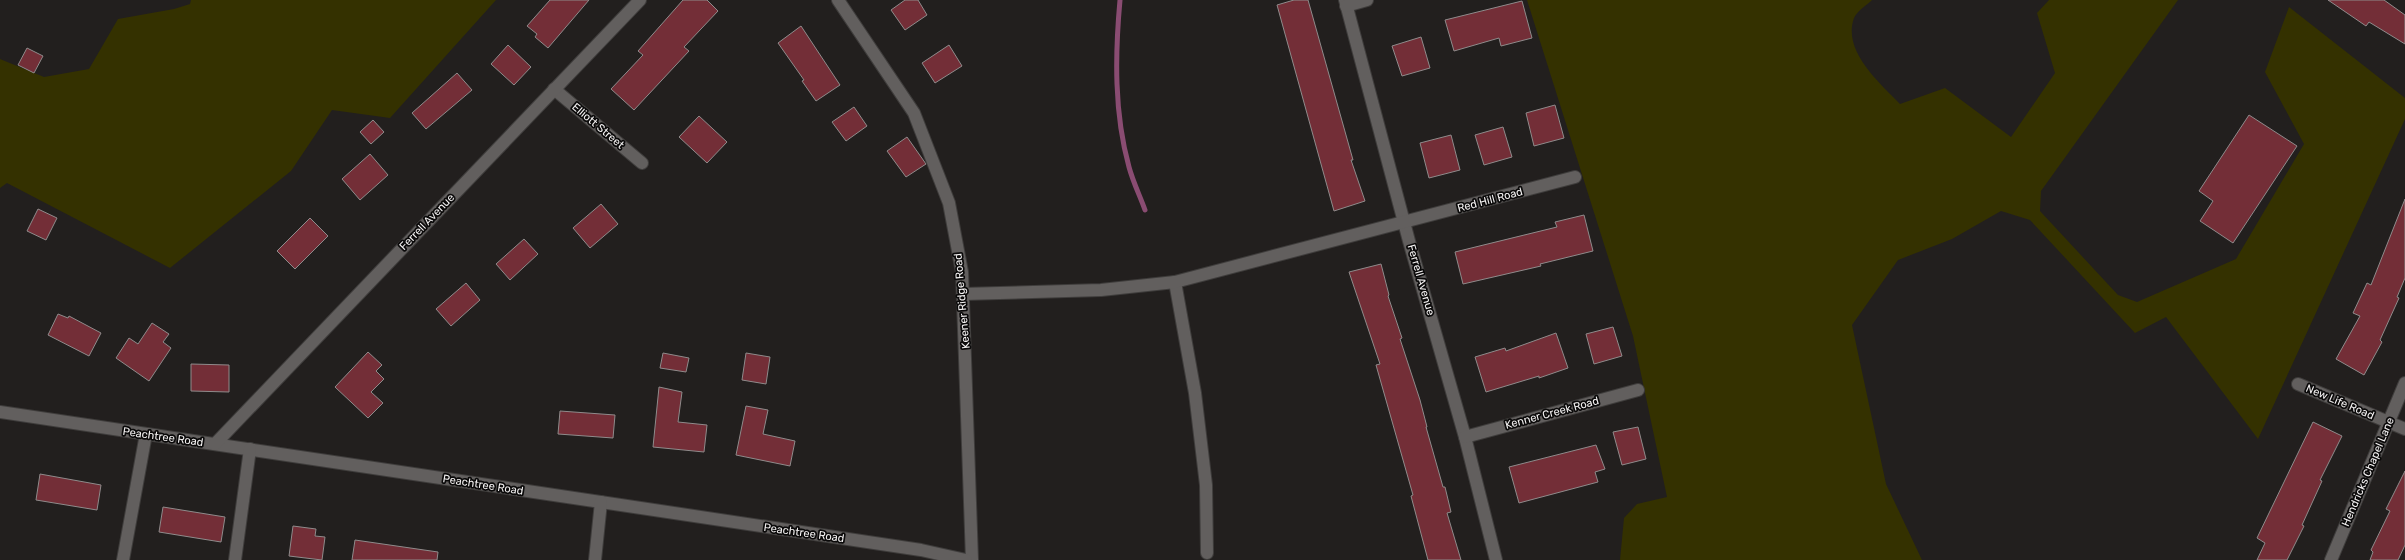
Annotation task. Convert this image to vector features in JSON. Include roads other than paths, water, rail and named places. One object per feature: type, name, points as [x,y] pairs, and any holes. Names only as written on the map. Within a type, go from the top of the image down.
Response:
[{"type":"street","name":"Ferrell Avenue","points":[[215,444],[640,0]]},
{"type":"street","name":"Keener Ridge Road","points":[[838,0],[914,112],[949,203],[962,272],[972,560]]},
{"type":"street","points":[[1346,3],[1367,0]]},
{"type":"street","name":"Ferrell Avenue","points":[[1346,3],[1404,222],[1465,436],[1496,560]]},
{"type":"street","name":"Elliott Street","points":[[554,89],[642,163]]},
{"type":"street","name":"Red Hill Road","points":[[963,294],[1101,290],[1175,282],[1575,177]]},
{"type":"street","points":[[1175,282],[1195,393],[1205,470],[1207,553]]},
{"type":"street","name":"Hendricks Chapel Lane","points":[[2331,560],[2405,383]]},
{"type":"street","name":"New Life Road","points":[[2298,384],[2405,429]]},
{"type":"street","name":"Kenner Creek Road","points":[[1465,436],[1638,390]]},
{"type":"street","name":"Peachtree Road","points":[[0,412],[921,550],[966,560]]},
{"type":"street","points":[[123,560],[146,434]]},
{"type":"street","points":[[235,560],[250,450]]},
{"type":"street","points":[[595,560],[602,502]]},
{"type":"waterway","points":[[1120,0],[1117,42],[1118,105],[1124,147],[1129,167],[1145,210]]}]
